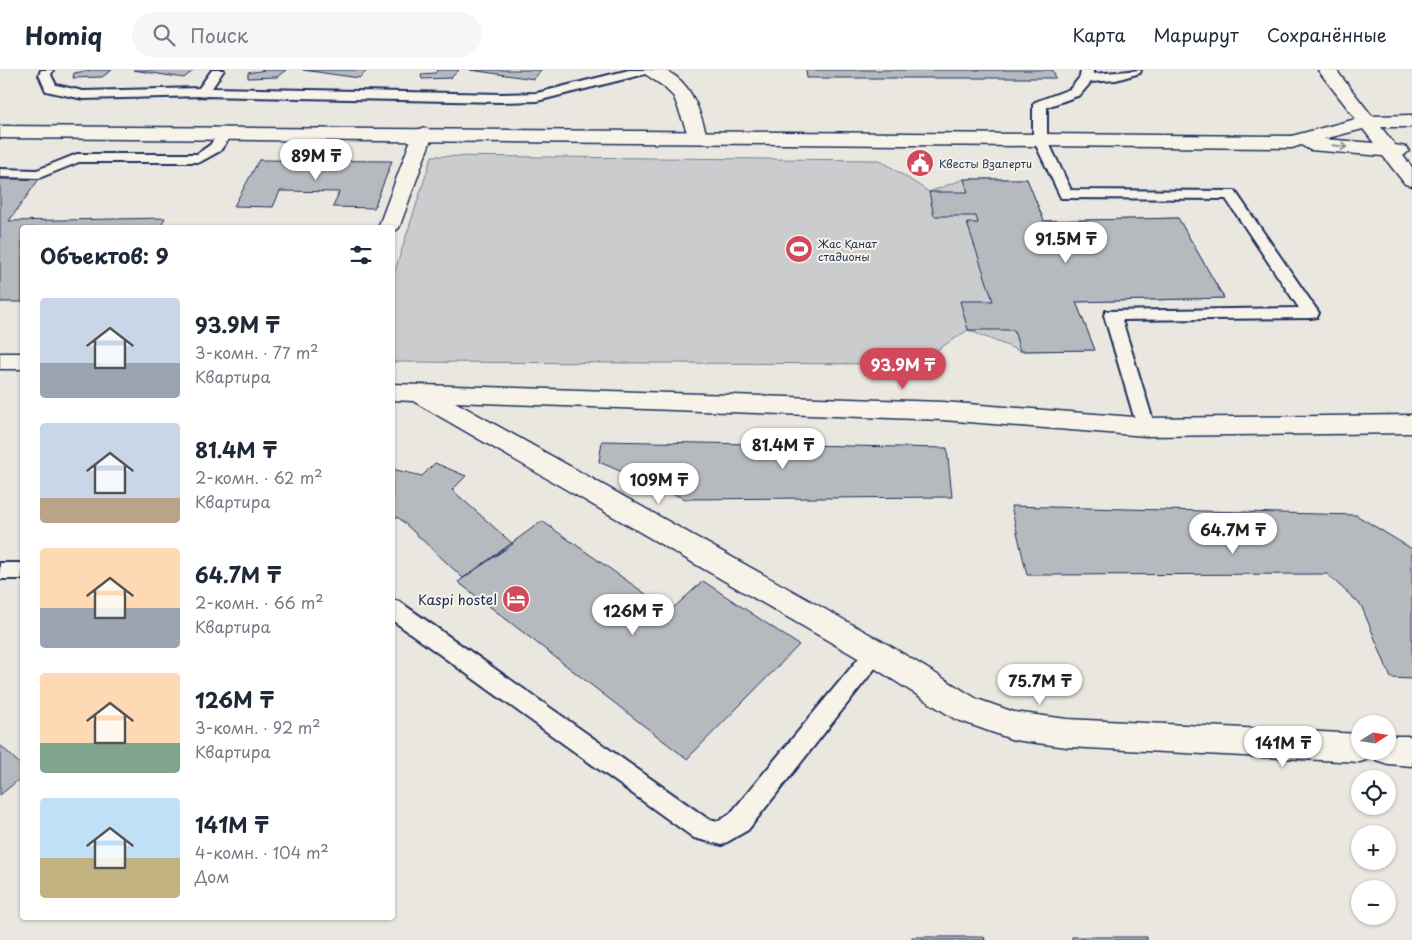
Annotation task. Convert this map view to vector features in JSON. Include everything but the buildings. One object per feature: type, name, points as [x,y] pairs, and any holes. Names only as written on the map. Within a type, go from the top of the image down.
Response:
[{"type":"street","points":[[648,70],[668,79],[680,89],[688,100],[697,136]]},
{"type":"street","points":[[1327,70],[1412,180]]},
{"type":"street","points":[[1292,142],[1368,122],[1412,121]]},
{"type":"street","points":[[0,132],[1292,142],[1390,151],[1412,150]]},
{"type":"street","points":[[389,225],[423,134]]},
{"type":"street","points":[[0,361],[20,361]]},
{"type":"street","points":[[395,392],[943,411],[1146,427],[1412,424]]},
{"type":"street","points":[[420,394],[876,653],[966,709],[1014,726],[1067,733],[1351,748]]},
{"type":"street","points":[[1396,750],[1412,751]]},
{"type":"lane","points":[[47,70],[45,75],[51,88],[83,95],[203,92],[537,97],[644,70]]},
{"type":"lane","points":[[203,92],[218,70]]},
{"type":"lane","points":[[1136,70],[1116,76],[1087,74],[1075,92],[1040,104],[1040,139],[1066,195],[1230,194],[1311,313],[1112,315],[1146,427]]},
{"type":"lane","points":[[0,173],[39,174],[77,158],[200,158],[215,148],[226,133]]},
{"type":"lane","points":[[0,571],[20,571]]},
{"type":"lane","points":[[395,610],[703,830],[722,833],[740,822],[876,653]]},
{"type":"shaded area","name":"Жас Қанат стадионы","points":[[432,156],[880,160],[929,192],[964,179],[1027,179],[1044,221],[1178,218],[1224,298],[1076,302],[1095,350],[1020,351],[968,330],[915,364],[395,362],[395,271]]},
{"type":"place","name":"Квесты Взаперти","points":[[920,163]]},
{"type":"place","name":"Жас Қанат стадионы","points":[[799,249]]},
{"type":"place","name":"Kaspi hostel","points":[[516,599]]}]
